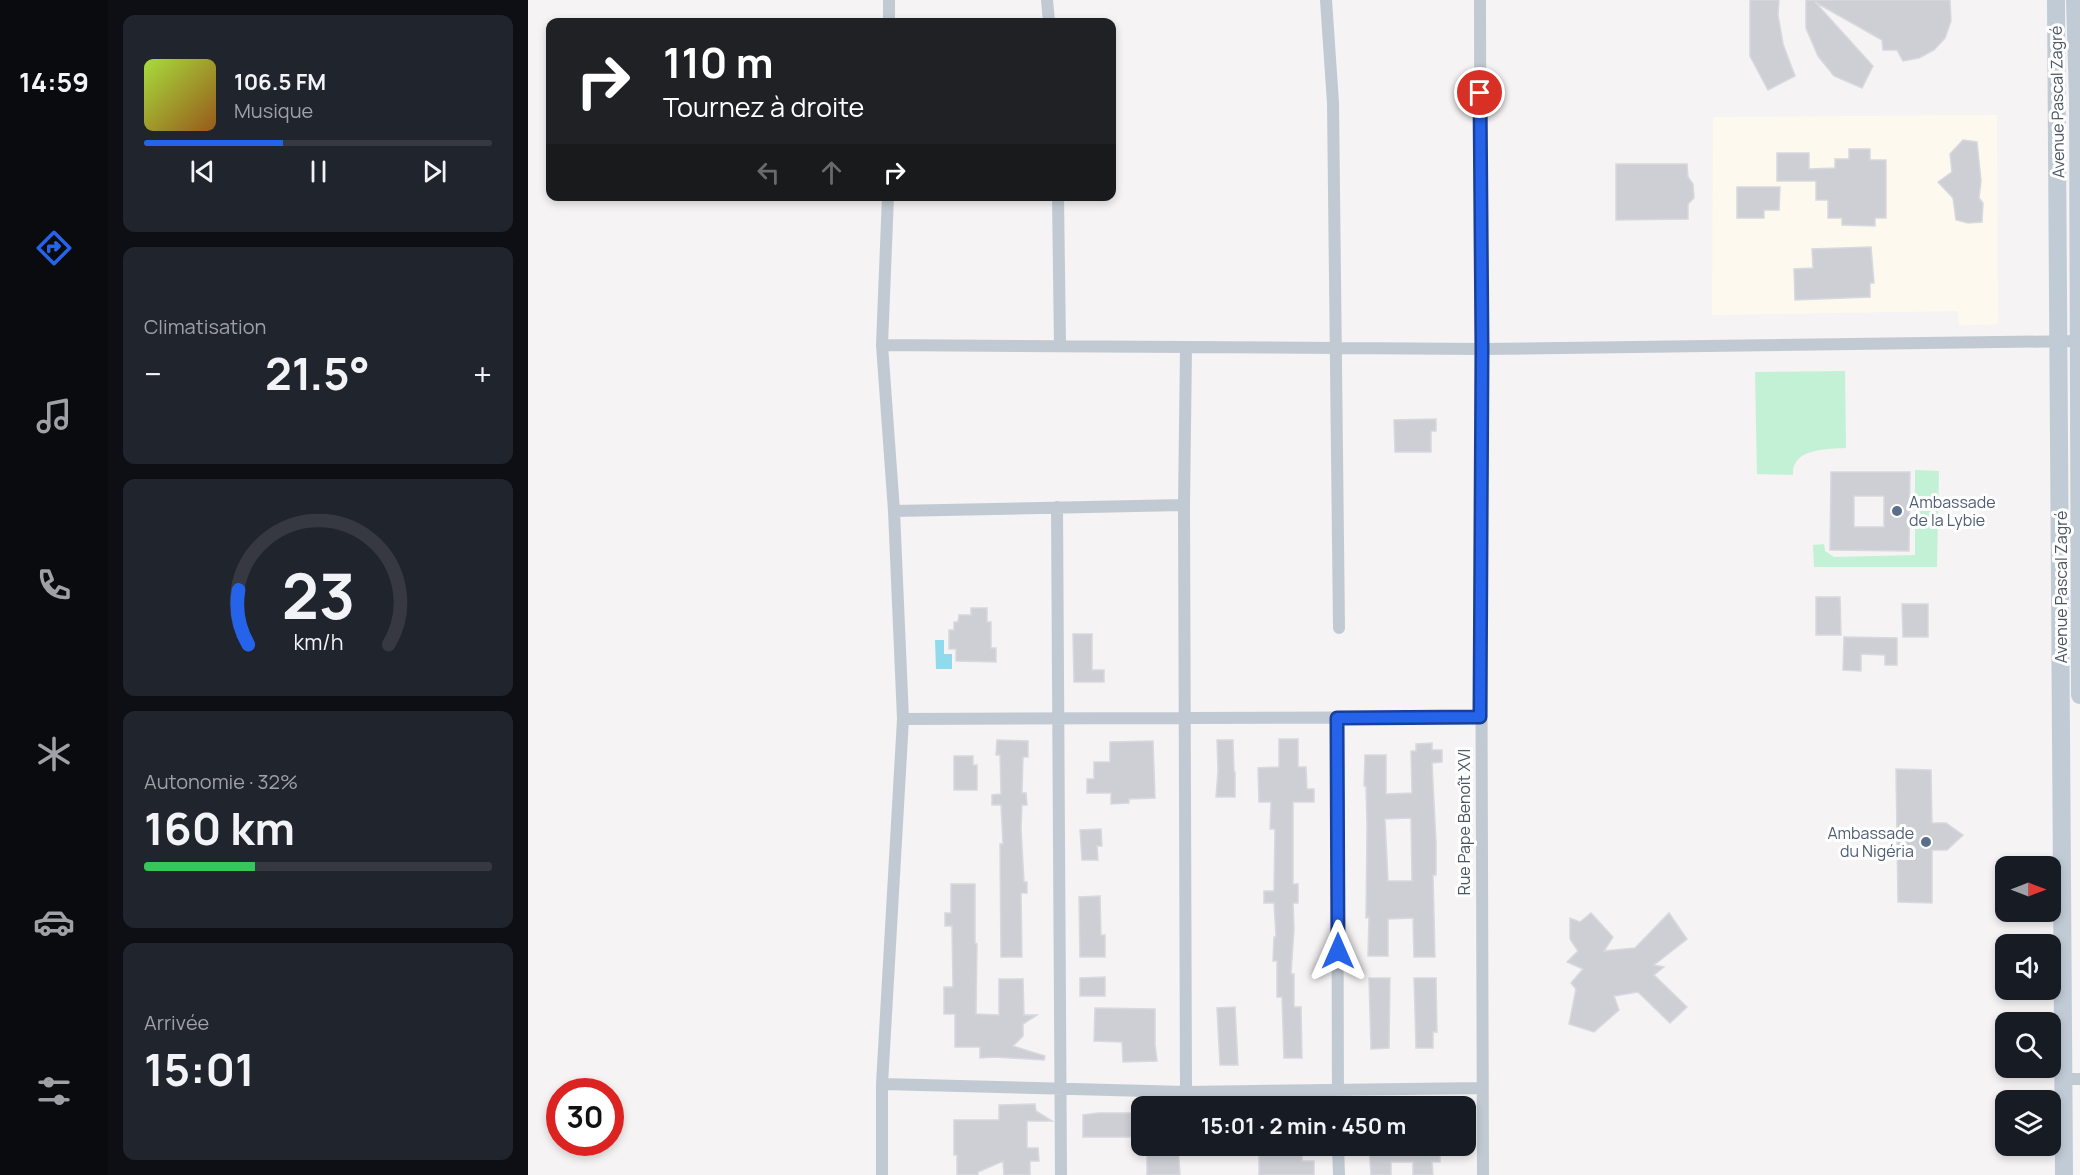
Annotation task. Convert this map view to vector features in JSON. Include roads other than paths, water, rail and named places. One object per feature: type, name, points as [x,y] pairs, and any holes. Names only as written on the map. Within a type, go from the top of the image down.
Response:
[{"type":"main road","name":"Avenue Pascal Zagré","points":[[2056,0],[2061,692],[2072,1079],[2064,1175]]},
{"type":"main road","name":"Avenue Pascal Zagré","points":[[2075,0],[2080,693]]},
{"type":"street","points":[[889,0],[889,18]]},
{"type":"street","points":[[1047,0],[1049,18]]},
{"type":"street","points":[[1326,0],[1333,103],[1339,628]]},
{"type":"street","name":"Rue Pape Benoît XVI","points":[[1479,0],[1482,349],[1480,717],[1483,1175]]},
{"type":"street","points":[[882,1175],[882,1084],[903,719],[894,511],[882,345],[888,201]]},
{"type":"street","points":[[1058,201],[1060,346]]},
{"type":"street","points":[[882,345],[1482,349],[2079,341]]},
{"type":"street","points":[[1186,347],[1184,505],[1186,1092]]},
{"type":"street","points":[[894,511],[1184,505]]},
{"type":"street","points":[[1057,507],[1061,1175]]},
{"type":"street","points":[[2061,692],[2080,693]]},
{"type":"street","points":[[903,719],[1480,717]]},
{"type":"street","points":[[1337,718],[1338,1096]]},
{"type":"street","points":[[882,1084],[1186,1092],[1482,1088]]},
{"type":"street","points":[[1338,1156],[1339,1175]]},
{"type":"water","points":[[935,640],[944,640],[944,654],[952,654],[952,669],[936,669]]},
{"type":"place","name":"Ambassade de la Lybie","points":[[1897,511]]},
{"type":"place","name":"Ambassade du Nigéria","points":[[1926,842]]}]
